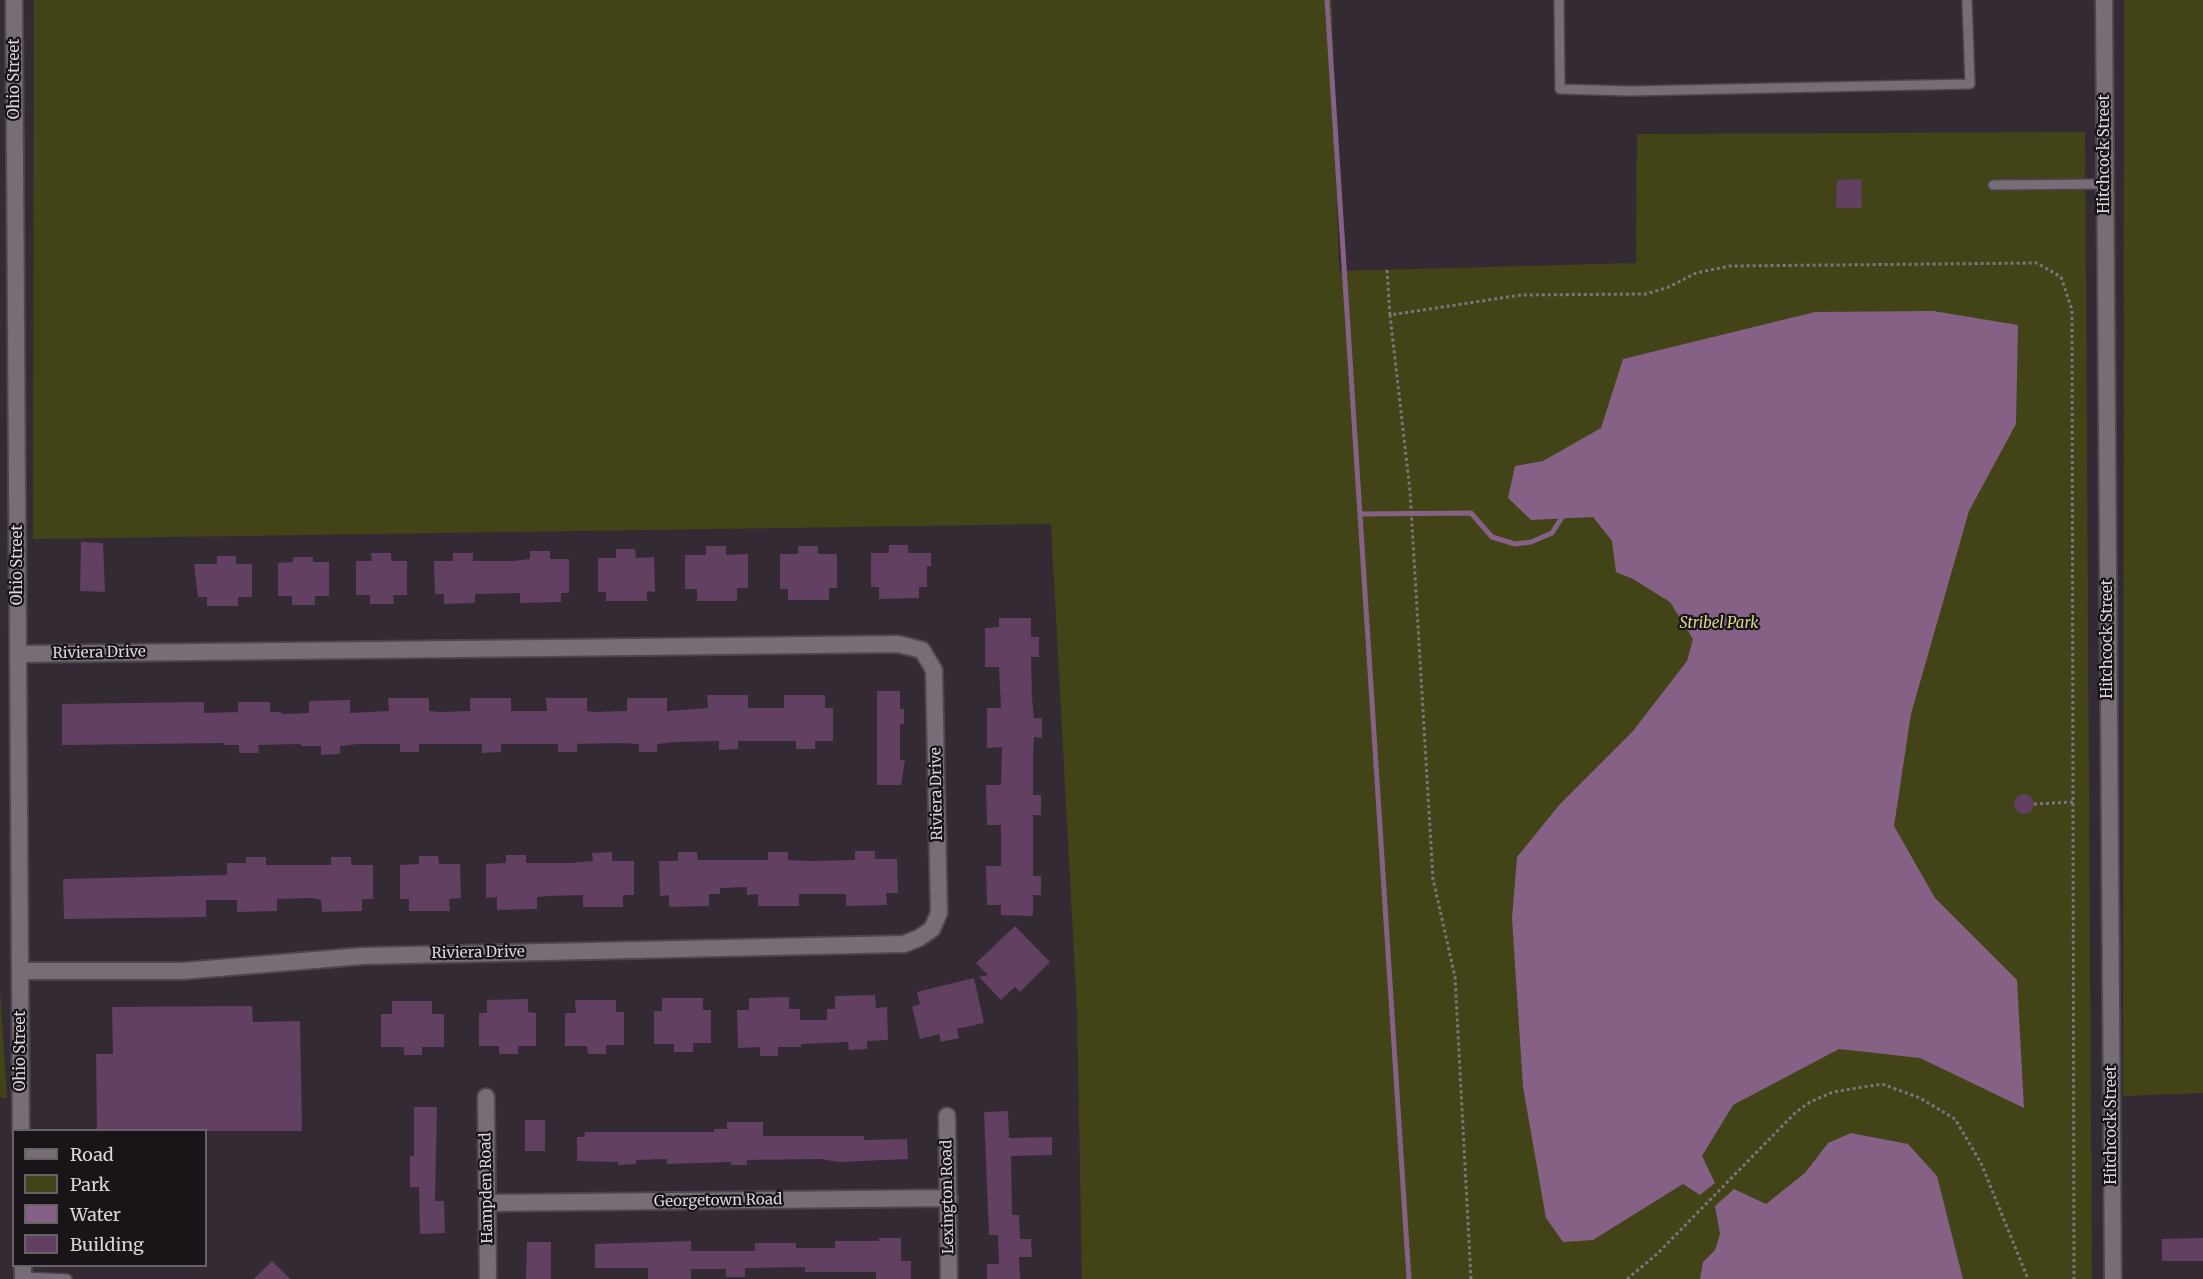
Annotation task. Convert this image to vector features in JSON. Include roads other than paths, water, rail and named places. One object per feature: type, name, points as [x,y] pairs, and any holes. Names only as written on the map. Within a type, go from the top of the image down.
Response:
[{"type":"street","name":"Ohio Street","points":[[14,0],[21,1129]]},
{"type":"street","name":"Hitchcock Street","points":[[2104,0],[2113,1279]]},
{"type":"street","name":"Riviera Drive","points":[[19,654],[898,644],[922,650],[934,670],[939,913],[932,929],[904,944],[363,956],[182,970],[21,971]]},
{"type":"street","name":"Hampden Road","points":[[486,1097],[488,1279]]},
{"type":"street","name":"Lexington Road","points":[[947,1116],[949,1279]]},
{"type":"street","name":"Georgetown Road","points":[[488,1203],[948,1198]]},
{"type":"lane","points":[[1559,0],[1560,89],[1630,91],[1970,84],[1967,0]]},
{"type":"lane","points":[[1993,185],[2105,184]]},
{"type":"lane","points":[[23,1274],[67,1279]]},
{"type":"water","points":[[1933,311],[2018,325],[2016,424],[1969,511],[1911,714],[1894,826],[1935,898],[2017,980],[2024,1108],[1920,1058],[1839,1049],[1733,1105],[1702,1156],[1715,1183],[1700,1195],[1683,1184],[1593,1240],[1563,1242],[1546,1218],[1523,1087],[1512,918],[1517,857],[1560,804],[1633,731],[1687,661],[1693,639],[1670,602],[1633,579],[1616,572],[1612,541],[1593,517],[1531,520],[1508,498],[1515,466],[1543,461],[1601,428],[1623,359],[1815,312]]},
{"type":"water","points":[[1851,1133],[1908,1144],[1937,1176],[1963,1279],[1700,1279],[1703,1262],[1715,1250],[1720,1234],[1715,1206],[1734,1189],[1766,1204],[1805,1173],[1828,1143]]},
{"type":"waterway","points":[[1327,0],[1409,1279]]},
{"type":"waterway","points":[[1360,514],[1471,513],[1492,537],[1515,544],[1531,542],[1552,533],[1561,519]]},
{"type":"park label","name":"Stribel Park","points":[[1719,624]]}]
